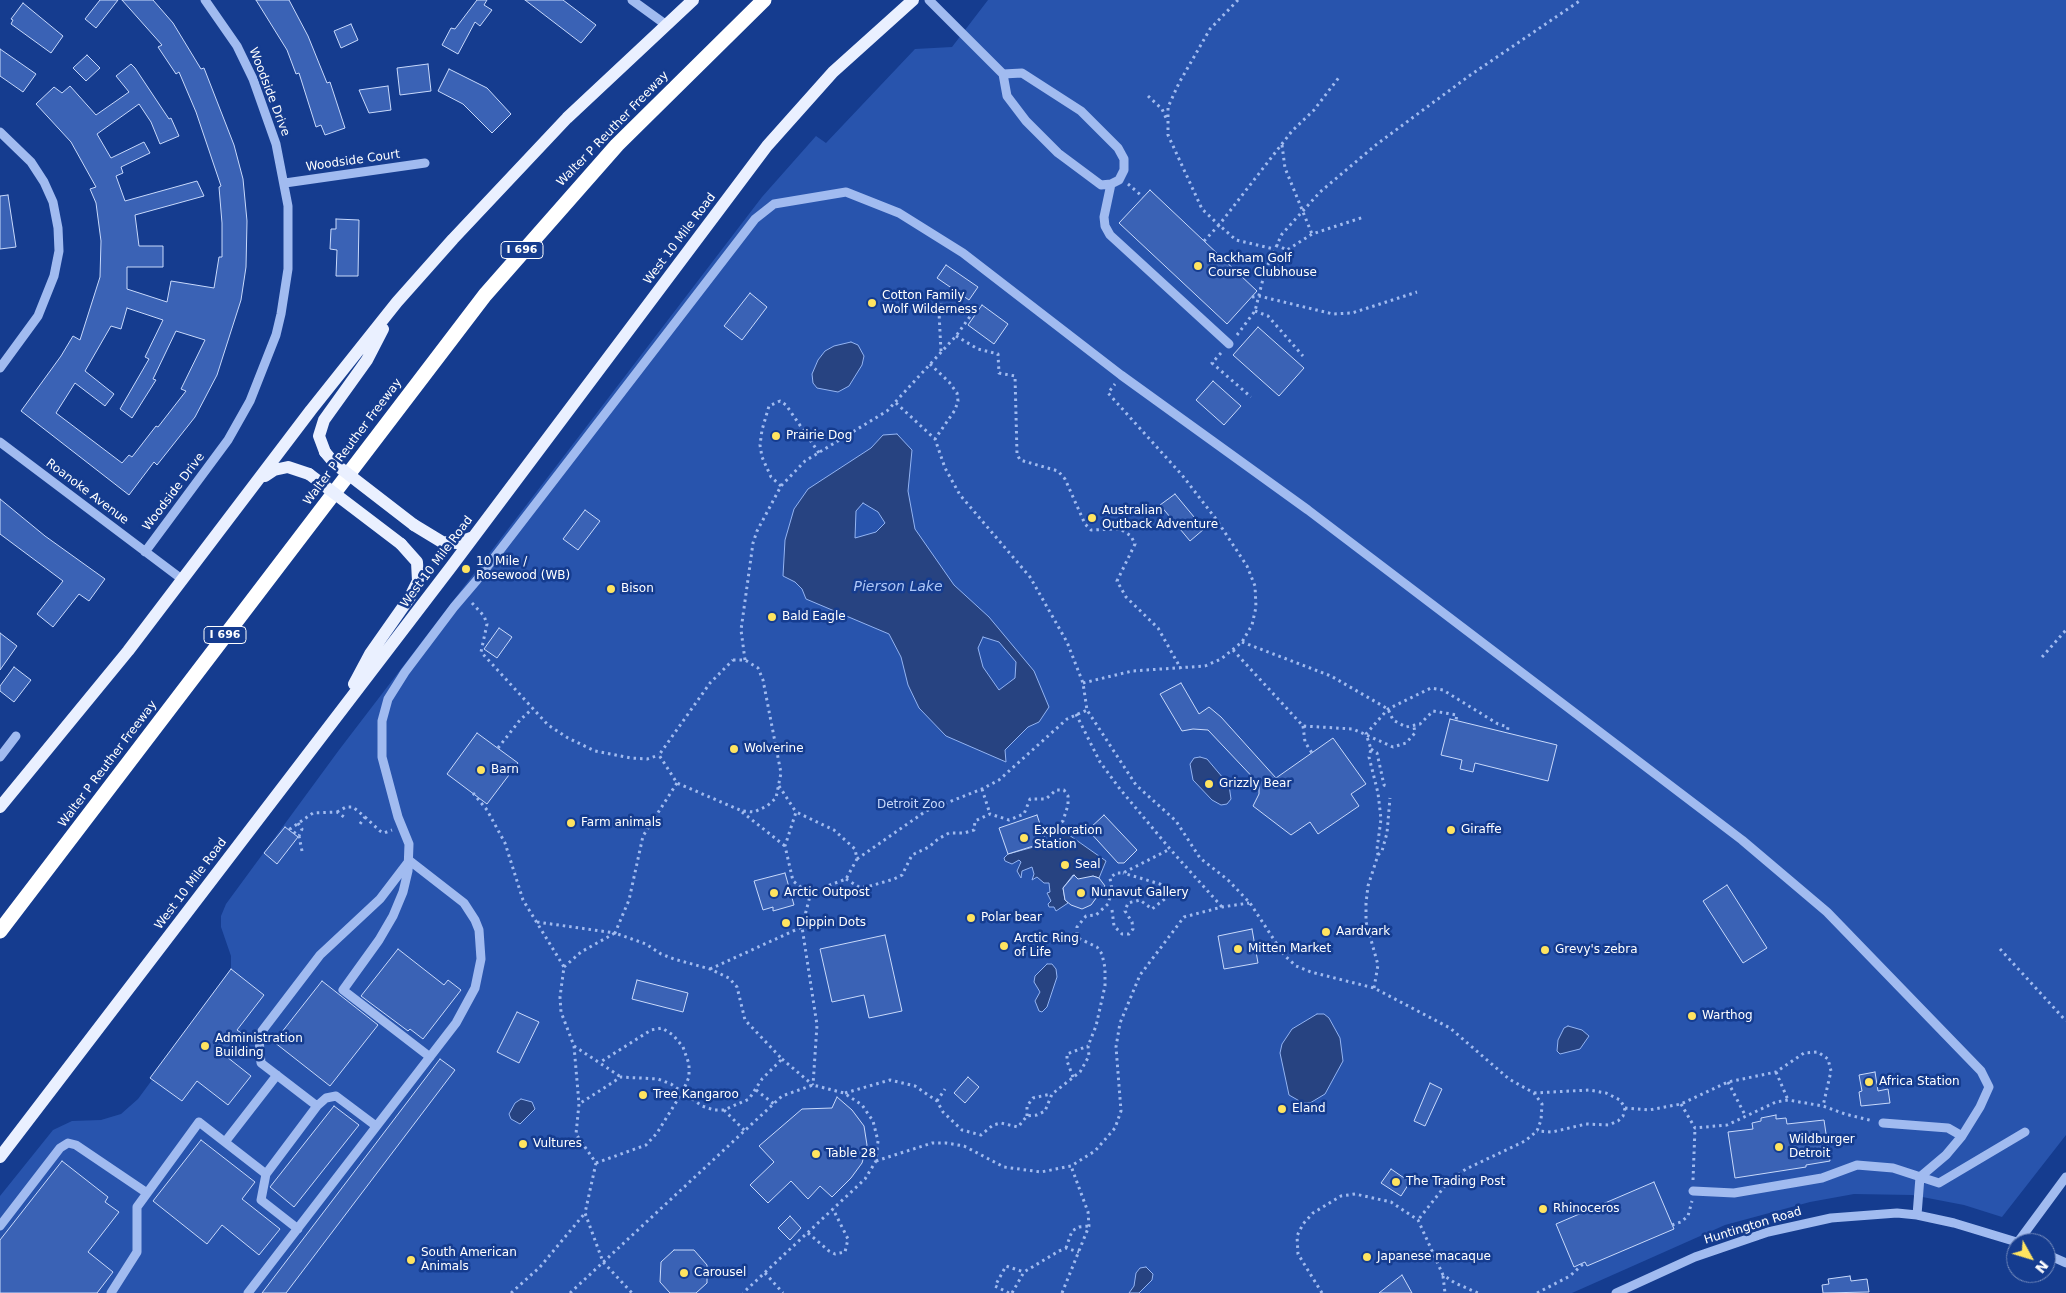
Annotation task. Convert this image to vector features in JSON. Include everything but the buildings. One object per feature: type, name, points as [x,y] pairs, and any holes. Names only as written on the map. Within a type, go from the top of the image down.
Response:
[{"type":"highway","name":"Walter P Reuther Freeway","points":[[0,931],[484,295],[617,145],[764,0]]},
{"type":"main road","points":[[0,807],[80,712],[397,302],[453,239],[561,124],[665,24],[693,0]]},
{"type":"main road","name":"West 10 Mile Road","points":[[0,1157],[473,537],[767,146],[833,72],[913,0]]},
{"type":"main road","points":[[397,302],[367,360],[324,420],[319,436],[324,452],[335,464],[414,525],[442,542],[457,543],[473,537]]},
{"type":"main road","points":[[258,481],[274,470],[288,467],[309,474],[401,544],[417,562],[418,581],[410,597],[370,654],[336,717]]},
{"type":"street","name":"Woodside Drive","points":[[145,552],[228,440],[250,401],[268,358],[281,314],[288,269],[289,227],[285,183],[276,144],[253,79],[238,46],[205,0]]},
{"type":"street","points":[[632,0],[665,24]]},
{"type":"street","points":[[929,0],[1003,74],[1008,96],[1026,121],[1058,153],[1101,185],[1115,182]]},
{"type":"street","points":[[1003,74],[1022,74],[1081,111],[1118,148],[1124,170],[1115,182],[1104,217],[1105,226],[1110,234],[1229,344]]},
{"type":"street","points":[[0,132],[31,162],[44,182],[53,202],[58,228],[59,250],[54,276],[38,316],[0,368]]},
{"type":"street","name":"Woodside Court","points":[[285,183],[425,163]]},
{"type":"street","points":[[430,1057],[344,990],[379,940],[393,916],[403,892],[410,860],[409,844],[382,757],[381,733],[384,710],[393,690],[748,228],[774,204],[846,192],[899,213],[964,253],[1121,375],[1308,510],[1742,840],[1827,912],[1981,1071],[1989,1088],[1962,1136],[1946,1155],[1920,1178],[1917,1215]]},
{"type":"street","name":"Roanoke Avenue","points":[[0,442],[183,580]]},
{"type":"street","points":[[2,752],[16,736]]},
{"type":"street","points":[[248,1293],[461,1016],[475,988],[481,959],[479,930],[470,911],[464,903],[410,860]]},
{"type":"street","points":[[317,1106],[261,1063],[259,1039],[262,1031],[320,955],[380,899],[410,860]]},
{"type":"street","points":[[225,1142],[277,1075]]},
{"type":"street","points":[[298,1228],[262,1200],[266,1174],[317,1106],[326,1098],[336,1096],[376,1126]]},
{"type":"street","points":[[111,1293],[136,1257],[139,1242],[137,1207],[199,1122],[266,1174]]},
{"type":"street","points":[[1883,1123],[1940,1126],[1962,1136]]},
{"type":"street","points":[[1693,1191],[1734,1192],[1822,1178],[1857,1165],[1893,1168],[1920,1178],[1939,1182],[2025,1132]]},
{"type":"street","points":[[0,1226],[60,1148],[68,1143],[76,1145],[147,1193]]},
{"type":"street","points":[[2026,1233],[2066,1177]]},
{"type":"street","name":"Huntington Road","points":[[1616,1293],[1695,1257],[1768,1232],[1831,1218],[1897,1213],[1917,1215],[1954,1223],[2006,1239]]},
{"type":"path","points":[[1238,0],[1210,29],[1179,83],[1168,107],[1168,135],[1202,209],[1236,240],[1287,250],[1312,234],[1364,217]]},
{"type":"path","points":[[1251,398],[1212,363],[1255,311],[1265,271],[1282,234],[1320,192],[1377,144],[1529,33],[1581,0]]},
{"type":"path","points":[[1204,241],[1282,144],[1314,110],[1340,76]]},
{"type":"path","points":[[1148,96],[1162,109],[1167,121]]},
{"type":"path","points":[[1282,144],[1285,168],[1312,234]]},
{"type":"path","points":[[1115,182],[1129,184],[1143,198]]},
{"type":"path","points":[[941,352],[939,313],[946,290]]},
{"type":"path","points":[[1252,296],[1259,296],[1333,314],[1352,313],[1417,292]]},
{"type":"path","points":[[746,660],[741,630],[754,544],[757,531],[781,486],[805,461],[877,418],[896,403],[956,336],[976,308]]},
{"type":"path","points":[[1255,311],[1268,316],[1303,356]]},
{"type":"path","points":[[956,336],[978,349],[998,354],[999,373],[1015,376],[1017,380],[1017,454],[1020,460],[1058,471],[1065,479],[1085,524],[1091,530],[1120,530],[1131,536],[1135,544],[1117,581],[1126,597],[1158,628],[1181,669]]},
{"type":"path","points":[[930,364],[949,382],[957,393],[958,400],[955,410],[935,439]]},
{"type":"path","points":[[1083,683],[1132,671],[1205,666],[1221,659],[1242,642],[1252,625],[1256,607],[1255,586],[1247,566],[1216,518],[1182,475],[1108,393],[1121,375]]},
{"type":"path","points":[[781,486],[771,477],[762,457],[760,445],[769,406],[780,401],[786,405],[819,453]]},
{"type":"path","points":[[896,403],[935,439],[945,468],[960,495],[1024,567],[1067,642],[1083,683],[1087,710],[1136,785],[1176,821],[1200,858],[1228,880],[1250,903],[1284,955],[1296,966],[1311,972],[1374,988],[1450,1028],[1509,1080],[1534,1093],[1542,1104],[1541,1120],[1536,1130],[1525,1140],[1466,1169],[1449,1181],[1418,1220]]},
{"type":"path","points":[[464,596],[486,620],[487,629],[482,639],[481,652],[532,709],[556,730],[595,751],[631,758],[647,759],[659,755],[724,667],[733,660],[746,660],[758,668],[763,680],[782,773],[776,798],[767,806],[754,812],[742,811]]},
{"type":"path","points":[[2042,657],[2066,630]]},
{"type":"path","points":[[1242,642],[1331,676],[1388,709],[1393,720],[1406,726],[1414,727],[1420,724],[1433,711],[1457,715],[1456,720]]},
{"type":"path","points":[[1233,650],[1303,726],[1305,742],[1312,753]]},
{"type":"path","points":[[1366,734],[1388,709],[1431,688],[1443,690],[1498,724],[1508,727],[1506,732]]},
{"type":"path","points":[[498,748],[520,720],[532,709]]},
{"type":"path","points":[[796,812],[784,846],[793,881],[811,892],[846,878],[857,859],[926,811],[982,789],[998,780],[1067,718],[1087,710]]},
{"type":"path","points":[[1076,714],[1100,762],[1170,849],[1222,907]]},
{"type":"path","points":[[1303,726],[1353,729],[1393,747],[1406,744],[1415,733],[1414,727]]},
{"type":"path","points":[[1366,734],[1371,749],[1369,757],[1381,813],[1378,855],[1368,886],[1366,903],[1366,922],[1378,965],[1374,988]]},
{"type":"path","points":[[1371,749],[1377,753],[1384,785],[1387,786]]},
{"type":"path","points":[[659,755],[677,783],[742,811],[784,846]]},
{"type":"path","points":[[511,1293],[540,1267],[585,1213],[596,1163],[576,1134],[579,1104],[574,1046],[561,1012],[561,980],[564,967],[576,955],[615,933],[629,900],[643,836],[677,783]]},
{"type":"path","points":[[779,786],[796,812],[834,830],[855,849],[857,859]]},
{"type":"path","points":[[982,789],[990,814]]},
{"type":"path","points":[[846,878],[860,887],[867,887],[894,879],[902,874],[912,855],[949,833],[964,833],[974,830],[975,821],[990,814],[1009,820],[1024,814],[1030,799],[1046,799],[1056,790],[1064,790],[1068,796],[1068,805],[1063,821],[1043,834]]},
{"type":"path","points":[[472,792],[487,810],[505,843],[513,863],[520,892],[564,967]]},
{"type":"path","points":[[1378,855],[1382,851],[1387,833],[1390,798]]},
{"type":"path","points":[[299,836],[290,829],[313,813],[337,812],[346,807],[353,807],[384,833],[402,826]]},
{"type":"path","points":[[337,812],[344,817]]},
{"type":"path","points":[[360,824],[364,817]]},
{"type":"path","points":[[298,823],[302,829],[299,836],[302,851]]},
{"type":"path","points":[[844,1093],[890,1080],[915,1086],[937,1100],[953,1123],[962,1130],[982,1135],[993,1125],[1001,1123],[1018,1127],[1027,1116],[1027,1106],[1033,1098],[1052,1094],[1080,1072],[1089,1056],[1088,1046],[1101,1007],[1105,968],[1102,954],[1097,947],[1080,939],[1077,934],[1077,927],[1086,916],[1096,915],[1103,910],[1111,899],[1110,878],[1170,849]]},
{"type":"path","points":[[1112,910],[1114,926],[1122,934],[1128,934],[1133,929],[1132,922],[1125,911],[1128,903],[1140,900],[1152,910],[1166,898],[1166,890],[1160,884],[1122,873]]},
{"type":"path","points":[[811,892],[802,927],[817,1025],[813,1085]]},
{"type":"path","points":[[876,1161],[932,1143],[946,1142],[964,1146],[1004,1167],[1041,1172],[1071,1166],[1095,1151],[1115,1128],[1121,1111],[1116,1047],[1120,1023],[1140,975],[1184,917],[1222,907],[1250,903]]},
{"type":"path","points":[[537,922],[615,933],[646,944],[661,954],[710,969],[729,978],[737,987],[745,1020],[782,1059],[813,1085],[844,1093],[862,1105],[873,1121],[878,1141],[876,1161],[865,1179],[744,1293]]},
{"type":"path","points":[[710,969],[802,927]]},
{"type":"path","points":[[2000,949],[2066,1021]]},
{"type":"path","points":[[596,1163],[646,1145],[657,1133],[683,1092],[689,1077],[689,1064],[684,1046],[673,1035],[662,1028],[651,1030],[599,1063]]},
{"type":"path","points":[[574,1046],[622,1077],[658,1079],[683,1092],[702,1106],[714,1110],[724,1110],[749,1099],[762,1079],[782,1059]]},
{"type":"path","points":[[1073,1077],[1067,1061],[1068,1054],[1088,1046]]},
{"type":"path","points":[[1625,1108],[1649,1110],[1681,1104],[1728,1082],[1776,1072],[1804,1053],[1818,1052],[1828,1060],[1831,1071],[1823,1106]]},
{"type":"path","points":[[1776,1072],[1788,1100]]},
{"type":"path","points":[[579,1104],[622,1077]]},
{"type":"path","points":[[1728,1082],[1745,1115]]},
{"type":"path","points":[[570,1293],[782,1096],[813,1085]]},
{"type":"path","points":[[756,1090],[774,1104]]},
{"type":"path","points":[[937,1100],[945,1090]]},
{"type":"path","points":[[1534,1093],[1589,1090],[1606,1093],[1620,1100],[1625,1108],[1623,1116],[1618,1121],[1609,1125],[1586,1124],[1552,1132],[1536,1130]]},
{"type":"path","points":[[1027,1116],[1037,1115],[1045,1111],[1052,1094]]},
{"type":"path","points":[[1681,1104],[1695,1128],[1727,1125],[1776,1102],[1788,1100],[1823,1106],[1845,1114],[1883,1123]]},
{"type":"path","points":[[724,1110],[745,1131]]},
{"type":"path","points":[[1062,1293],[1089,1226],[1088,1212],[1071,1166]]},
{"type":"path","points":[[1322,1293],[1298,1254],[1297,1236],[1303,1224],[1313,1213],[1341,1196],[1355,1194],[1391,1202],[1418,1220],[1443,1275],[1445,1293]]},
{"type":"path","points":[[808,1233],[829,1251],[835,1254],[844,1252],[848,1239],[833,1209]]},
{"type":"path","points":[[585,1213],[603,1262],[632,1293]]},
{"type":"path","points":[[1024,1272],[1006,1266],[995,1286],[1011,1293],[1024,1272],[1066,1248],[1072,1231],[1079,1227],[1089,1226]]},
{"type":"path","points":[[1066,1248],[1079,1252]]},
{"type":"path","points":[[1537,1293],[1570,1276],[1586,1262]]},
{"type":"path","points":[[764,1274],[783,1293]]},
{"type":"path","points":[[1443,1275],[1455,1283],[1478,1293]]},
{"type":"green space","name":"Detroit Zoo","points":[[988,0],[2066,0],[2066,1135],[2002,1217],[1964,1205],[1912,1195],[1854,1194],[1810,1202],[1725,1225],[1572,1293],[0,1293],[0,1196],[53,1130],[72,1121],[101,1120],[121,1114],[138,1099],[231,969],[231,956],[221,927],[221,916],[226,904],[339,750],[762,197],[816,136],[826,143],[915,49],[952,47]]},
{"type":"water","points":[[851,342],[858,345],[864,356],[862,365],[849,386],[838,392],[817,388],[813,383],[812,374],[818,360],[825,351],[834,346]]},
{"type":"water","name":"Pierson Lake","points":[[897,434],[912,450],[908,491],[915,529],[954,585],[989,617],[1034,671],[1049,707],[1039,722],[1028,727],[1005,750],[1006,762],[946,736],[919,708],[908,685],[901,657],[889,634],[806,599],[802,589],[795,582],[783,576],[785,540],[794,509],[808,489],[871,448],[883,435]],"holes":[[[863,503],[878,512],[885,523],[876,532],[855,538],[856,511]],[[983,637],[999,642],[1016,662],[1015,678],[999,690],[983,667],[978,648]]]},
{"type":"water","points":[[1194,758],[1207,759],[1229,785],[1231,799],[1227,804],[1221,805],[1212,800],[1193,780],[1190,764]]},
{"type":"water","points":[[1059,828],[1106,861],[1099,878],[1093,876],[1081,882],[1073,875],[1063,888],[1065,900],[1068,903],[1056,911],[1054,907],[1049,907],[1048,904],[1051,901],[1047,893],[1050,892],[1049,883],[1044,883],[1037,877],[1032,880],[1034,874],[1032,867],[1022,871],[1021,878],[1017,871],[1021,862],[1019,860],[1012,864],[1005,861],[1004,858],[1008,854],[1048,843]]},
{"type":"water","points":[[1047,964],[1052,964],[1056,969],[1057,977],[1047,1007],[1042,1012],[1039,1011],[1035,1001],[1040,992],[1034,982],[1035,976]]},
{"type":"water","points":[[1317,1014],[1324,1014],[1329,1018],[1340,1038],[1343,1061],[1325,1094],[1310,1103],[1303,1103],[1289,1095],[1280,1053],[1282,1044],[1292,1029]]},
{"type":"water","points":[[1568,1026],[1582,1030],[1589,1036],[1580,1049],[1560,1054],[1557,1051],[1558,1040],[1564,1028]]},
{"type":"water","points":[[521,1099],[532,1102],[535,1109],[520,1124],[511,1119],[509,1114],[515,1103]]},
{"type":"water","points":[[1146,1267],[1153,1274],[1152,1280],[1139,1293],[1129,1293],[1134,1286],[1136,1273],[1140,1268]]},
{"type":"place","name":"Rackham Golf Course Clubhouse","points":[[1198,266]]},
{"type":"place","name":"Cotton Family Wolf Wilderness","points":[[872,303]]},
{"type":"place","name":"Prairie Dog","points":[[776,436]]},
{"type":"place","name":"Australian Outback Adventure","points":[[1092,518]]},
{"type":"place","name":"10 Mile / Rosewood (WB)","points":[[466,569]]},
{"type":"place","name":"Bison","points":[[611,589]]},
{"type":"place","name":"Bald Eagle","points":[[772,617]]},
{"type":"place","name":"Wolverine","points":[[734,749]]},
{"type":"place","name":"Barn","points":[[481,770]]},
{"type":"place","name":"Grizzly Bear","points":[[1209,784]]},
{"type":"place","name":"Farm animals","points":[[571,823]]},
{"type":"place","name":"Giraffe","points":[[1451,830]]},
{"type":"place","name":"Exploration Station","points":[[1024,838]]},
{"type":"place","name":"Seal","points":[[1065,865]]},
{"type":"place","name":"Arctic Outpost","points":[[774,893]]},
{"type":"place","name":"Nunavut Gallery","points":[[1081,893]]},
{"type":"place","name":"Polar bear","points":[[971,918]]},
{"type":"place","name":"Dippin Dots","points":[[786,923]]},
{"type":"place","name":"Aardvark","points":[[1326,932]]},
{"type":"place","name":"Arctic Ring of Life","points":[[1004,946]]},
{"type":"place","name":"Mitten Market","points":[[1238,949]]},
{"type":"place","name":"Grevy's zebra","points":[[1545,950]]},
{"type":"place","name":"Warthog","points":[[1692,1016]]},
{"type":"place","name":"Administration Building","points":[[205,1046]]},
{"type":"place","name":"Africa Station","points":[[1869,1082]]},
{"type":"place","name":"Tree Kangaroo","points":[[643,1095]]},
{"type":"place","name":"Eland","points":[[1282,1109]]},
{"type":"place","name":"Vultures","points":[[523,1144]]},
{"type":"place","name":"Wildburger Detroit","points":[[1779,1147]]},
{"type":"place","name":"Table 28","points":[[816,1154]]},
{"type":"place","name":"The Trading Post","points":[[1396,1182]]},
{"type":"place","name":"Rhinoceros","points":[[1543,1209]]},
{"type":"place","name":"Japanese macaque","points":[[1367,1257]]},
{"type":"place","name":"South American Animals","points":[[411,1260]]},
{"type":"place","name":"Carousel","points":[[684,1273]]}]
